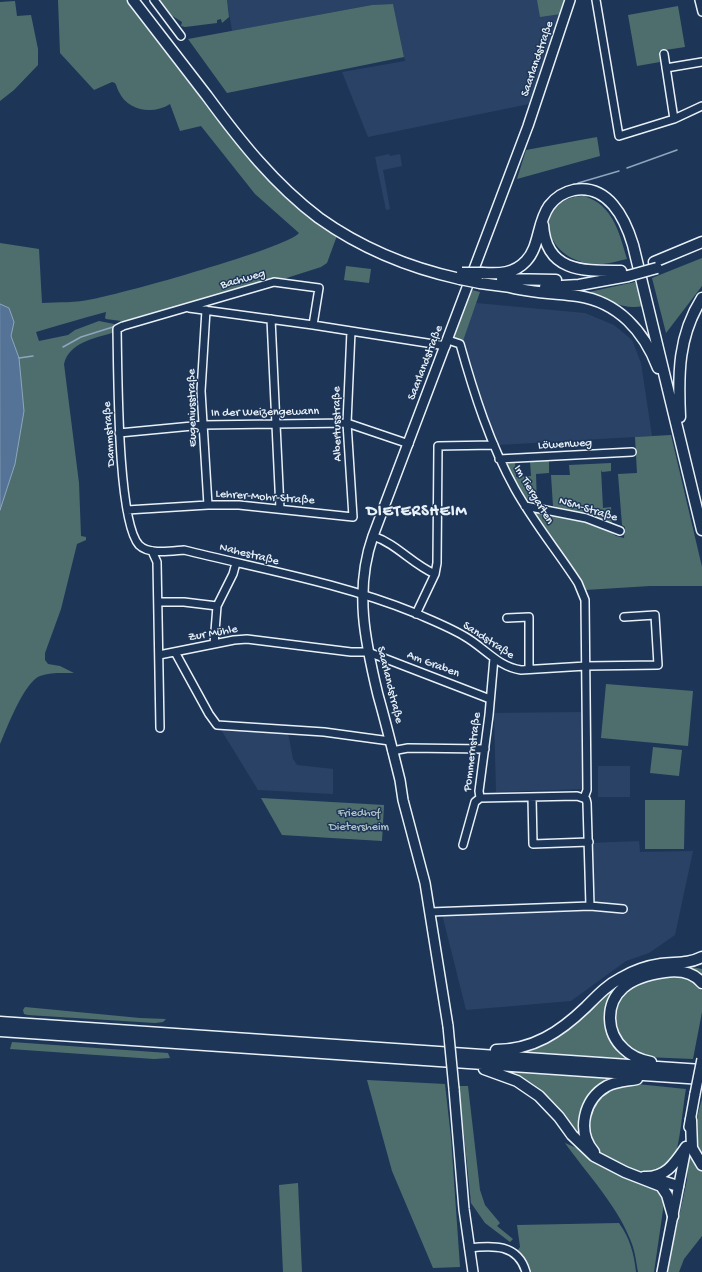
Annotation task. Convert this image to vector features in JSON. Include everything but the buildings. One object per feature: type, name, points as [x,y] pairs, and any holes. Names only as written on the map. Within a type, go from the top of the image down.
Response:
[{"type":"highway","points":[[133,0],[247,148],[281,185],[306,207],[346,235],[380,253],[418,268],[461,276],[521,280],[560,280],[625,272]]},
{"type":"highway","points":[[139,0],[251,146],[295,191],[332,219],[373,242],[413,259],[461,276]]},
{"type":"highway","points":[[482,278],[506,273],[515,269],[526,261],[533,250],[545,215],[556,199],[564,194],[577,190],[596,193],[610,202],[618,210],[633,244],[702,530]]},
{"type":"highway","points":[[545,215],[543,230],[547,244],[563,262],[574,268],[586,271],[625,272]]},
{"type":"highway","points":[[655,265],[702,242]]},
{"type":"highway","points":[[506,286],[564,286],[655,265],[702,249]]},
{"type":"highway","points":[[482,278],[522,291],[588,298],[605,304],[627,319],[643,336],[650,349],[675,416]]},
{"type":"highway","points":[[682,443],[678,383],[679,361],[686,332],[702,298]]},
{"type":"highway","points":[[687,963],[702,957]]},
{"type":"highway","points":[[443,1052],[503,1050],[529,1046],[559,1030],[598,994],[621,978],[646,967],[673,963],[702,965]]},
{"type":"highway","points":[[668,1068],[636,1057],[623,1048],[613,1033],[610,1025],[613,1002],[622,989],[628,984],[652,974],[685,972],[694,976],[702,983]]},
{"type":"highway","points":[[0,1022],[456,1063],[702,1079]]},
{"type":"highway","points":[[0,1031],[169,1038]]},
{"type":"highway","points":[[179,1039],[443,1052],[702,1070]]},
{"type":"highway","points":[[456,1063],[496,1073],[527,1087],[549,1106],[585,1149],[605,1162],[663,1188],[667,1195],[673,1216]]},
{"type":"highway","points":[[605,1162],[592,1150],[585,1135],[585,1118],[590,1102],[599,1092],[609,1085],[647,1076]]},
{"type":"highway","points":[[691,1120],[692,1148],[702,1165]]},
{"type":"highway","points":[[650,1177],[667,1171],[675,1163],[686,1147]]},
{"type":"highway","points":[[638,1176],[667,1181],[678,1186]]},
{"type":"main road","name":"Saarlandstraße","points":[[473,1272],[469,1248],[448,1026],[433,929],[425,883],[403,800],[368,652],[363,624],[362,595],[366,558],[373,536],[530,120],[570,0]]},
{"type":"main road","points":[[662,1272],[702,1059]]},
{"type":"street","points":[[154,0],[180,36]]},
{"type":"street","points":[[596,0],[619,136],[674,119],[702,106]]},
{"type":"street","points":[[699,0],[702,12]]},
{"type":"street","points":[[664,54],[674,119]]},
{"type":"street","points":[[666,68],[702,62]]},
{"type":"street","name":"Bachweg","points":[[117,329],[274,282],[319,288],[313,325]]},
{"type":"street","name":"Bachweg","points":[[185,308],[447,343]]},
{"type":"street","name":"Eugeniusstraße","points":[[206,310],[201,391],[208,505]]},
{"type":"street","points":[[271,319],[280,509]]},
{"type":"street","name":"Dammstraße","points":[[117,329],[119,433],[127,510],[134,537],[140,546],[152,551]]},
{"type":"street","name":"Albertusstraße","points":[[351,331],[347,423],[353,517]]},
{"type":"street","name":"Im Tiergarten","points":[[447,343],[460,344],[476,397],[499,459],[525,506],[578,584],[585,600],[586,666]]},
{"type":"street","name":"In der Weizengewann","points":[[119,433],[203,425],[347,423],[409,444]]},
{"type":"street","points":[[416,614],[435,574],[438,540],[438,446],[494,445]]},
{"type":"street","name":"Löwenweg","points":[[499,459],[632,452]]},
{"type":"street","name":"Lehrer-Mohr-Straße","points":[[127,510],[208,505],[280,509],[353,517]]},
{"type":"street","name":"NSM-Straße","points":[[525,506],[586,518],[620,531]]},
{"type":"street","points":[[373,536],[387,541],[421,568],[435,574]]},
{"type":"street","name":"Nahestraße","points":[[152,551],[184,550],[362,595]]},
{"type":"street","points":[[152,551],[157,562],[160,728]]},
{"type":"street","points":[[214,644],[217,606],[233,574],[236,563]]},
{"type":"street","name":"Sandstraße","points":[[362,595],[416,614],[465,636],[494,658],[512,669],[529,670],[586,666],[658,665],[655,615],[624,617]]},
{"type":"street","points":[[158,602],[184,602],[217,606]]},
{"type":"street","points":[[507,618],[529,617],[529,670]]},
{"type":"street","name":"Zur Mühle","points":[[159,655],[247,639],[351,652],[368,652]]},
{"type":"street","name":"Saarlandstraße","points":[[175,652],[209,714],[218,725],[324,732],[390,741]]},
{"type":"street","name":"Am Graben","points":[[368,652],[490,699]]},
{"type":"street","name":"Pommernstraße","points":[[463,845],[475,802],[480,798],[479,791],[485,749],[494,658]]},
{"type":"street","points":[[584,798],[587,790],[586,666]]},
{"type":"street","points":[[392,751],[408,748],[485,749]]},
{"type":"street","points":[[480,798],[577,796],[584,798],[587,803],[590,906]]},
{"type":"street","points":[[532,797],[533,844],[588,842]]},
{"type":"street","points":[[430,912],[590,906],[623,909]]},
{"type":"street","points":[[469,1248],[492,1246],[504,1247],[514,1252],[520,1259],[526,1272]]},
{"type":"shaded area","points":[[227,0],[564,0],[559,22],[529,104],[368,137],[342,72],[405,61],[393,4],[372,5],[232,31]]},
{"type":"shaded area","points":[[389,154],[390,156],[400,154],[402,166],[383,170],[390,209],[386,210],[375,157]]},
{"type":"shaded area","points":[[476,303],[585,313],[614,325],[632,340],[641,363],[652,436],[498,445],[491,431],[462,344]]},
{"type":"shaded area","points":[[0,304],[9,308],[14,322],[11,336],[19,358],[24,411],[15,464],[0,510]]},
{"type":"shaded area","points":[[582,712],[584,789],[496,792],[494,713]]},
{"type":"shaded area","points":[[220,728],[288,733],[293,759],[297,765],[333,769],[333,794],[258,790]]},
{"type":"shaded area","points":[[598,766],[630,766],[630,797],[598,797]]},
{"type":"shaded area","points":[[639,841],[640,852],[693,851],[675,935],[649,953],[626,961],[571,1001],[466,1010],[442,914],[595,905],[590,843]]},
{"type":"green space","points":[[58,0],[129,0],[233,136],[338,233],[327,263],[321,267],[274,282],[129,322],[106,319],[106,312],[36,332],[39,341],[68,335],[75,330],[99,321],[114,324],[115,326],[112,333],[90,339],[77,346],[71,351],[64,364],[79,483],[81,536],[86,537],[86,540],[77,544],[61,609],[45,653],[45,660],[48,664],[60,666],[74,673],[48,674],[40,676],[34,680],[22,696],[0,744],[0,243],[39,249],[42,303],[74,302],[135,289],[202,270],[266,249],[288,240],[299,233],[255,194],[201,126],[180,131],[170,104],[149,110],[135,107],[123,98],[115,83],[112,82],[94,90],[60,53]]},
{"type":"green space","points":[[159,0],[227,0],[229,17],[222,23],[221,19],[217,20],[217,23],[185,27],[181,26],[182,22],[171,15]]},
{"type":"green space","points":[[537,0],[564,0],[561,14],[540,17]]},
{"type":"green space","points":[[15,1],[17,16],[31,15],[38,49],[38,65],[14,90],[0,101],[0,2]]},
{"type":"green space","points":[[393,4],[404,57],[227,93],[188,39],[372,5]]},
{"type":"green space","points":[[678,6],[685,47],[659,51],[660,62],[637,66],[628,15]]},
{"type":"green space","points":[[597,137],[600,156],[517,179],[526,150]]},
{"type":"green space","points":[[584,196],[594,200],[608,213],[618,230],[627,259],[600,264],[578,261],[564,253],[554,242],[550,230],[550,218],[556,207],[567,199]]},
{"type":"green space","points":[[702,258],[702,286],[666,333],[652,278]]},
{"type":"green space","points":[[346,266],[371,269],[369,283],[344,280]]},
{"type":"green space","points":[[635,282],[643,306],[629,307],[589,292]]},
{"type":"green space","points":[[468,289],[480,292],[462,344],[452,338],[452,335],[457,330],[463,313],[460,311]]},
{"type":"green space","points":[[671,435],[702,567],[702,586],[650,586],[585,590],[528,508],[601,525],[616,536],[624,538],[625,527],[622,525],[618,474],[637,473],[635,437]]},
{"type":"green space","points":[[530,461],[549,461],[549,473],[536,474],[537,504],[526,499],[506,464],[515,463],[516,477],[531,476]]},
{"type":"green space","points":[[611,463],[611,471],[602,472],[601,470],[603,508],[611,507],[612,522],[553,506],[551,475],[570,475],[569,465]]},
{"type":"green space","points":[[606,684],[693,691],[688,746],[601,738]]},
{"type":"green space","points":[[653,747],[682,750],[679,776],[650,773]]},
{"type":"green space","name":"Friedhof Dietersheim","points":[[261,798],[384,805],[382,841],[282,835]]},
{"type":"green space","points":[[645,800],[685,800],[684,849],[645,849]]},
{"type":"green space","points":[[686,966],[702,969],[702,978],[675,968],[618,988],[609,1030],[634,1059],[517,1052],[594,1002],[629,976]]},
{"type":"green space","points":[[655,976],[686,976],[696,982],[702,991],[702,1012],[693,1059],[645,1057],[626,1047],[614,1030],[613,1013],[617,999],[626,988]]},
{"type":"green space","points":[[25,1007],[140,1018],[166,1019],[163,1022],[155,1023],[28,1015],[24,1014],[23,1010]]},
{"type":"green space","points":[[12,1042],[168,1053],[170,1058],[154,1059],[10,1049]]},
{"type":"green space","points":[[506,1071],[614,1079],[598,1087],[582,1138],[550,1098]]},
{"type":"green space","points":[[367,1080],[445,1084],[451,1138],[460,1267],[433,1268],[392,1171]]},
{"type":"green space","points":[[637,1084],[686,1089],[680,1135],[674,1158],[667,1166],[659,1171],[649,1173],[627,1169],[607,1159],[599,1153],[594,1146],[589,1130],[591,1113],[599,1098],[605,1092],[612,1088]]},
{"type":"green space","points":[[459,1086],[468,1086],[480,1190],[485,1205],[500,1223],[497,1226],[513,1239],[510,1242],[485,1223],[471,1203]]},
{"type":"green space","points":[[702,1099],[702,1157],[698,1150],[695,1136]]},
{"type":"green space","points":[[565,1143],[581,1150],[605,1167],[627,1178],[652,1186],[665,1196],[654,1272],[638,1272],[632,1243],[624,1226],[609,1201]]},
{"type":"green space","points":[[689,1147],[702,1169],[702,1236],[684,1259],[679,1272],[667,1272],[687,1180]]},
{"type":"green space","points":[[298,1183],[302,1272],[283,1272],[279,1185]]},
{"type":"green space","points":[[619,1223],[631,1246],[636,1272],[529,1272],[523,1256],[518,1250],[520,1247],[517,1225]]},
{"type":"waterway","points":[[627,168],[677,150]]},
{"type":"waterway","points":[[578,183],[619,171]]},
{"type":"waterway","points":[[63,347],[81,337],[113,327]]},
{"type":"waterway","points":[[19,358],[33,356]]},
{"type":"district","name":"DIETERSHEIM","points":[[417,513]]}]
